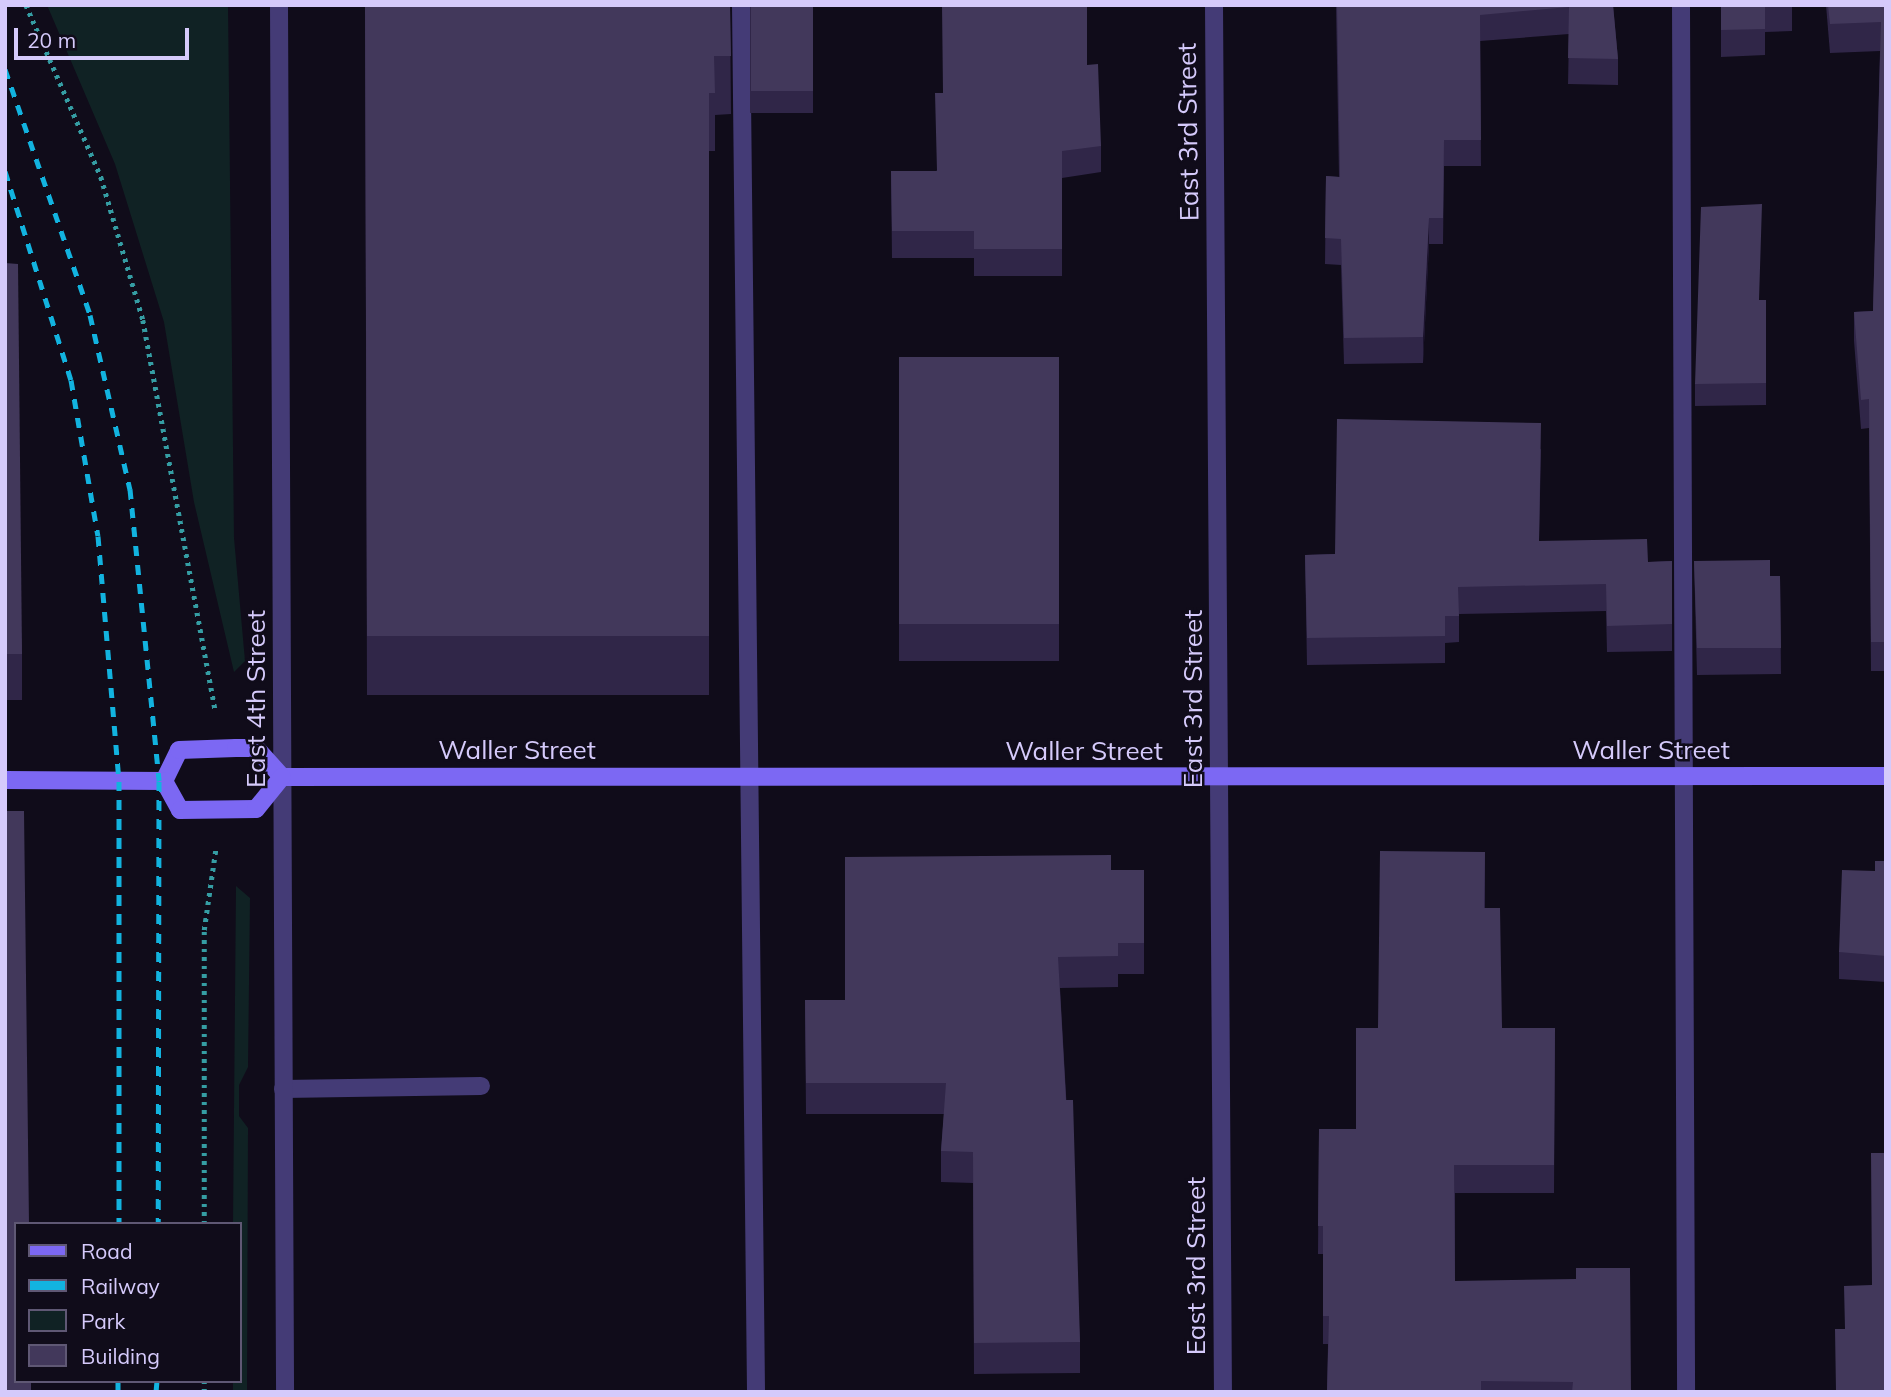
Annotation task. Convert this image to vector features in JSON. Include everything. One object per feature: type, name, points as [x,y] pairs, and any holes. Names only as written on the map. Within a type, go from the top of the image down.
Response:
[{"type":"street","name":"East 4th Street","points":[[279,5],[285,1392]]},
{"type":"street","points":[[741,5],[753,777],[756,1392]]},
{"type":"street","name":"East 3rd Street","points":[[1214,5],[1223,1392]]},
{"type":"street","points":[[1681,5],[1686,1392]]},
{"type":"street","points":[[236,748],[256,748],[282,777],[256,809],[234,810],[180,810],[164,780],[179,750],[236,748]]},
{"type":"street","name":"Waller Street","points":[[282,777],[1886,776]]},
{"type":"street","points":[[5,780],[164,780]]},
{"type":"street","points":[[283,1089],[481,1086]]},
{"type":"path","points":[[26,5],[101,177],[143,320],[217,720]]},
{"type":"path","points":[[204,1222],[205,930],[216,842]]},
{"type":"green space","points":[[47,5],[228,5],[234,538],[245,661],[234,672],[194,502],[164,322],[115,164]]},
{"type":"green space","points":[[236,886],[250,898],[248,1067],[239,1085],[239,1116],[248,1128],[247,1392],[233,1392],[233,1383],[242,1383],[242,1222],[233,1222]]},
{"type":"building","points":[[365,5],[730,5],[731,56],[714,56],[715,93],[709,93],[709,636],[367,636]]},
{"type":"building","points":[[751,5],[813,5],[813,91],[751,91]]},
{"type":"building","points":[[942,5],[1087,5],[1087,65],[1098,64],[1101,146],[1062,151],[1062,249],[974,249],[974,231],[892,231],[891,171],[937,171],[935,93],[943,93]]},
{"type":"building","points":[[1337,5],[1613,5],[1618,59],[1568,58],[1569,7],[1480,15],[1481,140],[1444,140],[1443,218],[1429,218],[1423,337],[1344,338],[1341,239],[1325,238],[1326,176],[1340,177]]},
{"type":"building","points":[[1721,5],[1765,5],[1765,29],[1721,30]]},
{"type":"building","points":[[1828,5],[1886,5],[1886,642],[1871,642],[1869,399],[1861,400],[1854,312],[1873,311],[1881,22],[1830,24]]},
{"type":"building","points":[[1762,204],[1759,300],[1766,300],[1766,383],[1695,384],[1701,207]]},
{"type":"building","points":[[5,263],[18,264],[22,654],[5,654]]},
{"type":"building","points":[[899,357],[1059,357],[1059,624],[899,624]]},
{"type":"building","points":[[1337,419],[1541,423],[1539,541],[1647,539],[1648,562],[1672,561],[1672,624],[1607,626],[1606,584],[1458,587],[1459,616],[1445,616],[1445,636],[1307,638],[1305,555],[1335,554]]},
{"type":"building","points":[[1770,560],[1770,576],[1780,576],[1781,648],[1697,648],[1694,561]]},
{"type":"building","points":[[5,811],[24,811],[29,1222],[14,1222],[14,1383],[31,1383],[31,1392],[5,1392]]},
{"type":"building","points":[[1380,851],[1485,852],[1484,908],[1500,908],[1502,1028],[1555,1028],[1554,1165],[1454,1165],[1455,1281],[1576,1279],[1576,1268],[1630,1268],[1631,1392],[1572,1392],[1573,1382],[1481,1381],[1481,1392],[1327,1392],[1329,1316],[1323,1316],[1323,1226],[1318,1226],[1319,1129],[1356,1129],[1356,1028],[1378,1028]]},
{"type":"building","points":[[1111,855],[1111,870],[1144,870],[1144,943],[1118,943],[1118,956],[1058,957],[1066,1100],[1073,1100],[1080,1342],[974,1343],[973,1152],[941,1151],[946,1083],[806,1083],[805,1000],[845,1000],[845,857]]},
{"type":"building","points":[[1875,861],[1886,861],[1886,956],[1839,952],[1842,870],[1875,871]]},
{"type":"building","points":[[1871,1153],[1886,1153],[1886,1392],[1836,1392],[1835,1329],[1845,1329],[1844,1286],[1872,1285]]},
{"type":"railway","points":[[5,69],[90,315],[130,489],[159,781],[158,1222]]},
{"type":"railway","points":[[5,171],[71,380],[98,536],[119,781],[119,1222]]},
{"type":"railway","points":[[118,1383],[118,1392]]},
{"type":"railway","points":[[156,1392],[157,1383]]}]
